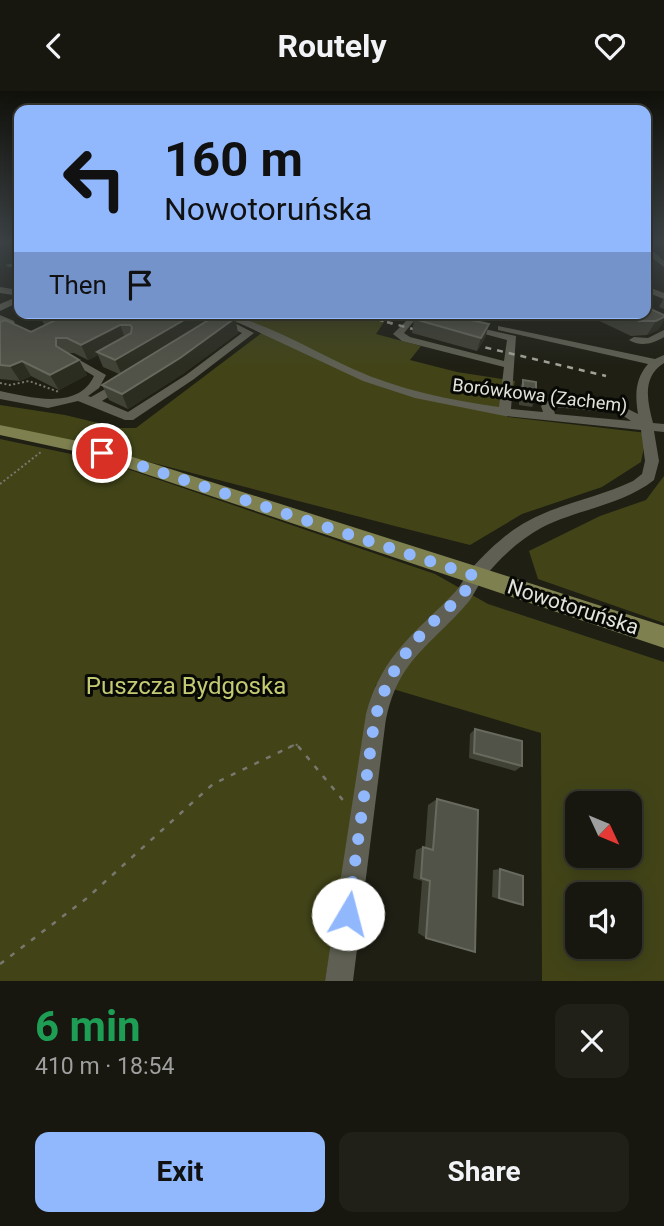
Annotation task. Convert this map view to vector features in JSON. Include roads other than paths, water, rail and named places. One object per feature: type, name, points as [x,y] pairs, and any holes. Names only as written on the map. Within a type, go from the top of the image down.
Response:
[{"type":"main road","name":"Nowotoruńska","points":[[0,430],[55,440],[119,458],[664,638]]},
{"type":"street","points":[[0,318],[11,323],[11,328],[0,334]]},
{"type":"street","points":[[206,329],[216,319]]},
{"type":"street","points":[[74,398],[93,401],[129,417],[249,333],[222,319]]},
{"type":"street","name":"Borówkowa (Zachem)","points":[[246,319],[334,365],[385,385],[463,406],[550,417],[547,406],[551,403],[622,410],[657,427]]},
{"type":"street","points":[[407,319],[408,325],[398,331],[401,337],[508,365]]},
{"type":"street","points":[[449,319],[515,335],[659,360]]},
{"type":"street","points":[[634,340],[650,341],[664,333]]},
{"type":"street","points":[[505,412],[508,365],[515,335]]},
{"type":"street","points":[[69,357],[91,363],[124,382]]},
{"type":"street","points":[[339,981],[374,723],[387,681],[417,638],[463,595],[475,576],[508,543],[541,520],[630,487],[650,475],[660,457],[657,427],[645,392],[645,377],[659,360]]},
{"type":"street","points":[[0,395],[48,404],[74,398],[95,386],[100,378],[91,363]]},
{"type":"street","points":[[93,401],[135,375]]},
{"type":"railway","points":[[375,319],[393,324]]},
{"type":"railway","points":[[387,322],[431,334]]},
{"type":"railway","points":[[462,342],[606,376]]},
{"type":"park label","name":"Puszcza Bydgoska","points":[[186,686]]}]
